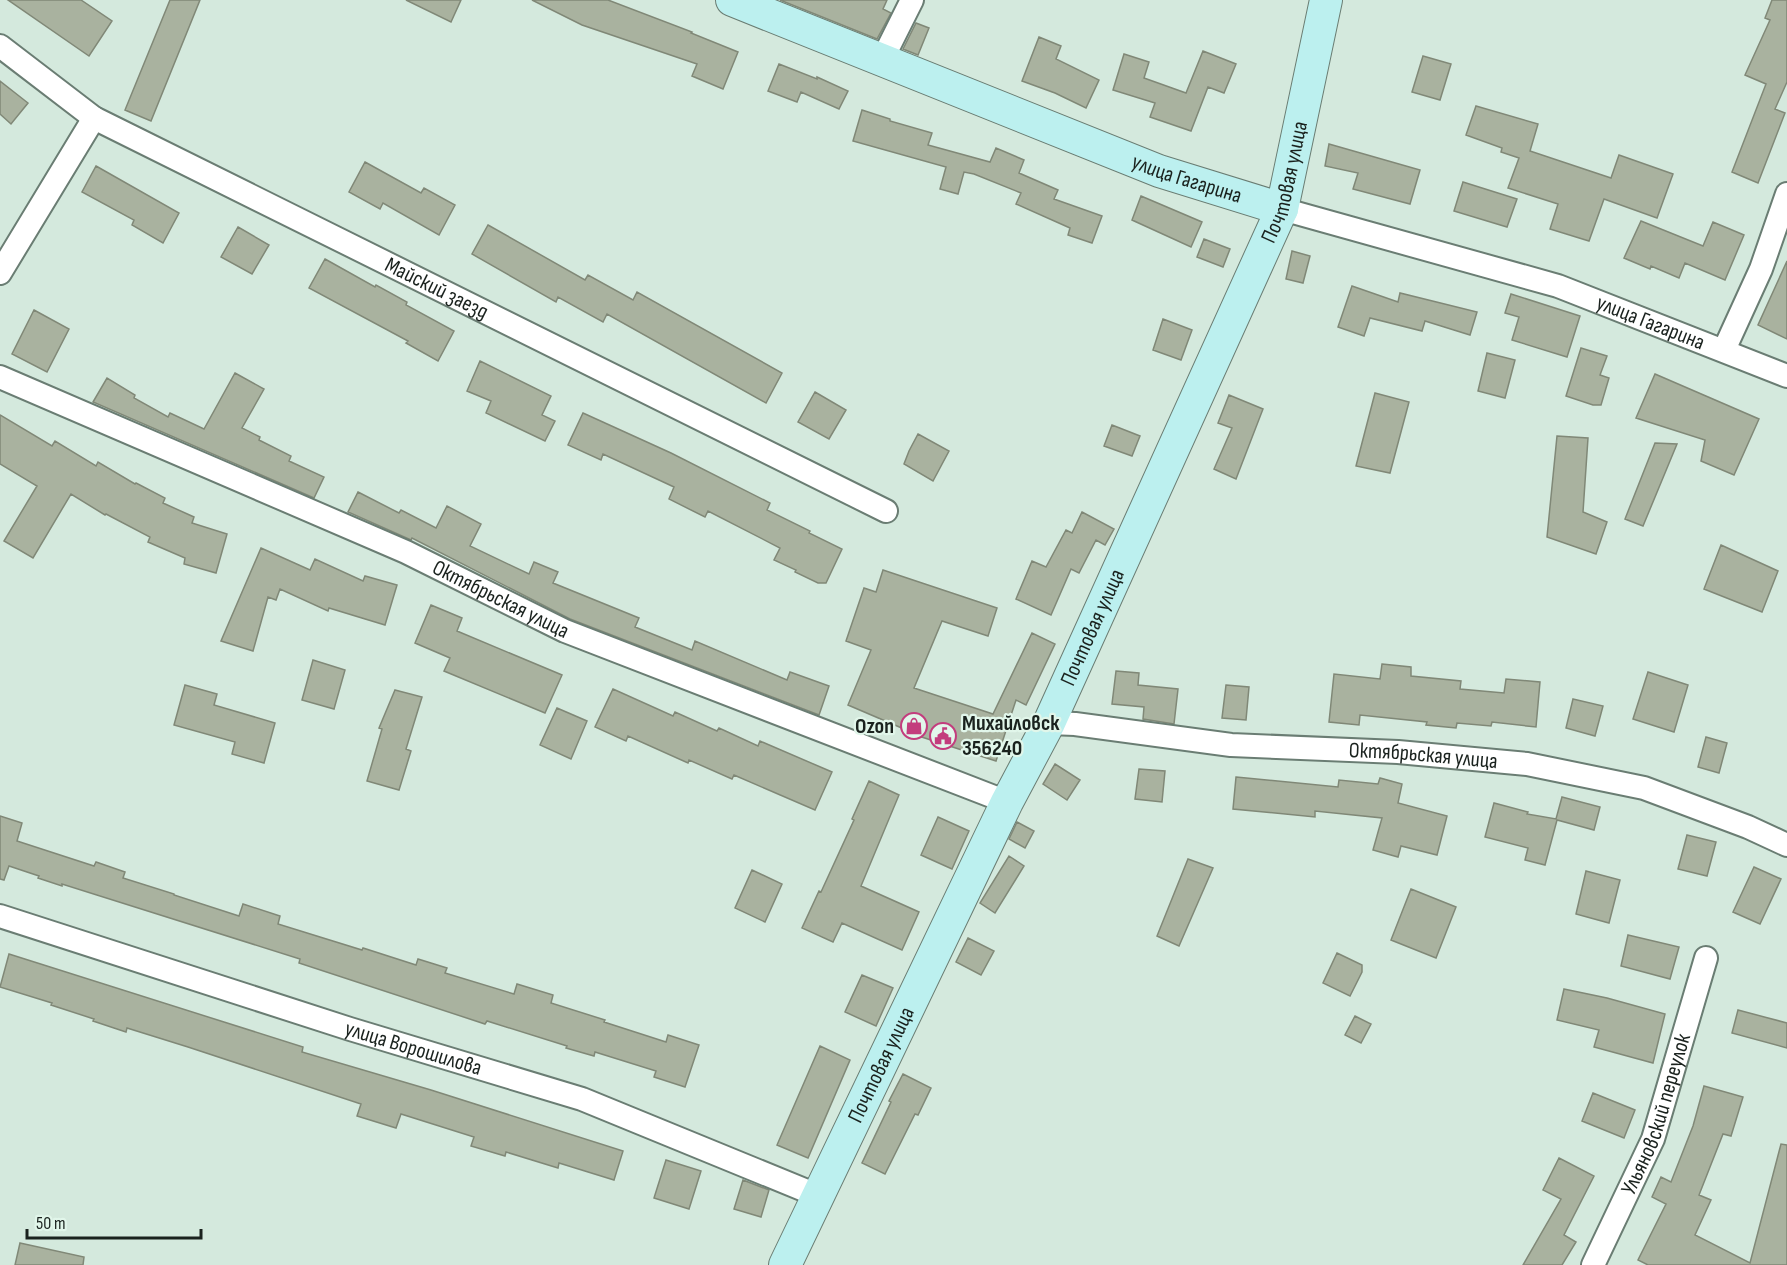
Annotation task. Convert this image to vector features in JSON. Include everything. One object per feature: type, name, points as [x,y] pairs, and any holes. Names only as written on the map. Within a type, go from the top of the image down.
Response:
[{"type":"main road","name":"улица Гагарина","points":[[732,0],[1159,171],[1282,209]]},
{"type":"main road","name":"Почтовая улица","points":[[785,1265],[1008,802],[1049,723],[1282,209],[1326,0]]},
{"type":"street","points":[[882,60],[912,0]]},
{"type":"street","name":"Майский заезд","points":[[0,46],[94,118],[886,511]]},
{"type":"street","points":[[0,273],[94,118]]},
{"type":"street","points":[[1724,350],[1761,269],[1787,194]]},
{"type":"street","name":"улица Гагарина","points":[[1282,209],[1558,286],[1787,376]]},
{"type":"street","name":"Октябрьская улица","points":[[0,377],[406,552],[565,631],[1008,802]]},
{"type":"street","name":"Октябрьская улица","points":[[1049,723],[1075,724],[1232,745],[1398,752],[1527,764],[1644,788],[1748,826],[1787,845]]},
{"type":"street","name":"улица Ворошилова","points":[[0,916],[350,1029],[582,1099],[819,1196]]},
{"type":"street","name":"Ульяновский переулок","points":[[1593,1265],[1653,1139],[1706,958]]},
{"type":"building","points":[[8,0],[81,0],[112,21],[89,56]]},
{"type":"building","points":[[170,0],[200,0],[151,121],[125,110]]},
{"type":"building","points":[[406,0],[461,0],[451,22]]},
{"type":"building","points":[[532,0],[608,0],[738,52],[723,89],[692,76],[697,64],[582,25]]},
{"type":"building","points":[[780,0],[887,0],[883,9],[891,13],[877,39]]},
{"type":"building","points":[[1772,0],[1787,0],[1787,82],[1775,109],[1785,113],[1758,183],[1732,172],[1766,84],[1745,75],[1770,20],[1765,18]]},
{"type":"building","points":[[916,23],[929,28],[918,55],[903,49]]},
{"type":"building","points":[[1039,37],[1061,46],[1056,59],[1099,80],[1086,108],[1022,81]]},
{"type":"building","points":[[1203,51],[1236,64],[1224,93],[1208,87],[1191,131],[1150,117],[1155,103],[1113,90],[1124,54],[1149,62],[1144,78],[1186,93]]},
{"type":"building","points":[[1423,56],[1451,64],[1440,100],[1412,92]]},
{"type":"building","points":[[779,64],[848,91],[839,109],[801,92],[797,102],[768,91]]},
{"type":"building","points":[[0,81],[28,103],[11,124],[0,114]]},
{"type":"building","points":[[1476,106],[1538,124],[1530,151],[1611,178],[1619,155],[1673,174],[1657,218],[1604,199],[1589,241],[1550,229],[1558,204],[1508,188],[1519,158],[1501,152],[1502,148],[1466,135]]},
{"type":"building","points":[[862,110],[932,133],[928,145],[990,162],[996,148],[1024,160],[1019,173],[1058,190],[1054,199],[1102,216],[1092,243],[1068,235],[1070,228],[1016,204],[1021,193],[964,172],[958,194],[940,189],[946,167],[853,141]]},
{"type":"building","points":[[1329,144],[1420,170],[1410,204],[1353,189],[1358,173],[1325,166]]},
{"type":"building","points":[[365,162],[421,193],[424,188],[455,205],[439,235],[383,203],[380,209],[349,192]]},
{"type":"building","points":[[96,166],[179,213],[163,243],[132,225],[134,220],[82,192]]},
{"type":"building","points":[[1463,182],[1517,199],[1507,227],[1454,211]]},
{"type":"building","points":[[1141,196],[1202,222],[1191,247],[1132,220]]},
{"type":"building","points":[[1641,221],[1703,246],[1713,222],[1744,235],[1725,280],[1685,263],[1679,278],[1624,258]]},
{"type":"building","points":[[488,225],[585,280],[588,275],[633,300],[637,292],[782,373],[766,403],[607,314],[603,322],[558,297],[556,302],[472,254]]},
{"type":"building","points":[[238,227],[269,245],[252,274],[221,257]]},
{"type":"building","points":[[1204,239],[1230,249],[1223,267],[1197,257]]},
{"type":"building","points":[[1292,251],[1310,256],[1303,283],[1286,279]]},
{"type":"building","points":[[325,259],[407,302],[406,305],[454,331],[438,361],[406,343],[408,341],[309,288]]},
{"type":"building","points":[[1787,261],[1787,339],[1758,325]]},
{"type":"building","points":[[1352,286],[1398,302],[1400,293],[1477,312],[1470,335],[1425,321],[1422,331],[1370,318],[1364,336],[1338,327]]},
{"type":"building","points":[[1511,294],[1580,316],[1567,357],[1512,340],[1519,317],[1505,313]]},
{"type":"building","points":[[34,310],[69,329],[47,372],[12,354]]},
{"type":"building","points":[[1163,319],[1192,330],[1181,360],[1153,350]]},
{"type":"building","points":[[1581,348],[1607,356],[1600,375],[1609,378],[1601,405],[1593,405],[1566,396]]},
{"type":"building","points":[[1487,353],[1515,360],[1505,398],[1478,391]]},
{"type":"building","points":[[480,361],[551,396],[542,415],[555,421],[545,441],[486,413],[491,401],[467,391]]},
{"type":"building","points":[[235,373],[264,389],[242,428],[260,437],[259,440],[291,456],[289,461],[324,477],[314,498],[93,402],[107,378],[135,395],[134,398],[168,417],[170,413],[204,429]]},
{"type":"building","points":[[1655,374],[1759,419],[1734,475],[1701,461],[1705,440],[1636,418]]},
{"type":"building","points":[[815,392],[846,410],[829,439],[798,422]]},
{"type":"building","points":[[1375,393],[1409,402],[1390,473],[1356,466]]},
{"type":"building","points":[[1229,395],[1263,409],[1236,479],[1214,469],[1232,428],[1218,423]]},
{"type":"building","points":[[583,413],[671,453],[770,503],[767,510],[842,549],[826,583],[818,583],[774,560],[780,548],[708,511],[705,517],[669,499],[674,487],[603,454],[601,460],[568,445]]},
{"type":"building","points":[[0,415],[52,446],[55,441],[96,466],[98,462],[135,484],[165,498],[163,503],[194,517],[192,523],[227,534],[216,573],[184,564],[185,558],[148,542],[150,537],[105,515],[71,494],[33,558],[4,541],[37,486],[0,464]]},
{"type":"building","points":[[1112,425],[1140,436],[1132,456],[1104,446]]},
{"type":"building","points":[[918,434],[949,451],[933,481],[904,464]]},
{"type":"building","points":[[1557,436],[1588,438],[1583,512],[1607,522],[1596,554],[1547,537]]},
{"type":"building","points":[[1655,443],[1677,444],[1643,526],[1625,519]]},
{"type":"building","points":[[358,492],[399,513],[401,510],[436,528],[447,506],[481,524],[470,546],[529,574],[534,562],[558,572],[553,583],[639,618],[635,627],[692,650],[695,641],[787,680],[790,672],[829,686],[819,715],[570,619],[412,538],[411,540],[348,512]]},
{"type":"building","points":[[1082,512],[1114,529],[1105,545],[1096,540],[1079,573],[1071,569],[1051,615],[1016,599],[1032,561],[1046,567],[1066,530],[1072,533]]},
{"type":"building","points":[[1721,545],[1778,571],[1762,612],[1704,589]]},
{"type":"building","points":[[261,548],[310,570],[315,559],[363,581],[365,576],[397,585],[385,625],[329,608],[328,611],[280,589],[276,600],[268,597],[253,651],[221,641]]},
{"type":"building","points":[[883,570],[997,608],[988,636],[942,621],[914,688],[993,714],[1032,633],[1055,644],[1026,705],[1016,700],[996,761],[903,731],[904,729],[848,705],[871,650],[846,641],[864,588],[876,592]]},
{"type":"building","points":[[431,605],[462,618],[457,631],[562,675],[545,713],[444,671],[450,658],[415,643]]},
{"type":"building","points":[[313,660],[345,670],[334,709],[302,700]]},
{"type":"building","points":[[1382,664],[1411,667],[1411,676],[1461,681],[1460,689],[1504,693],[1506,679],[1540,682],[1536,727],[1492,722],[1491,726],[1457,723],[1456,728],[1426,725],[1427,722],[1360,715],[1359,725],[1329,722],[1334,674],[1380,679]]},
{"type":"building","points":[[1116,671],[1139,673],[1138,685],[1178,689],[1174,724],[1143,719],[1144,707],[1112,704]]},
{"type":"building","points":[[1648,672],[1688,685],[1674,732],[1633,719]]},
{"type":"building","points":[[185,685],[217,694],[214,705],[275,723],[264,763],[232,754],[235,742],[174,725]]},
{"type":"building","points":[[1226,685],[1249,687],[1246,720],[1222,718]]},
{"type":"building","points":[[613,689],[673,716],[675,712],[717,731],[719,728],[758,746],[760,741],[832,772],[815,810],[734,775],[732,779],[689,760],[688,763],[628,736],[626,741],[595,727]]},
{"type":"building","points":[[395,690],[422,697],[406,749],[411,751],[399,790],[367,781],[382,729],[379,728]]},
{"type":"building","points":[[1573,699],[1603,706],[1595,736],[1566,728]]},
{"type":"building","points":[[557,708],[587,721],[571,759],[540,745]]},
{"type":"building","points":[[1706,737],[1727,743],[1719,773],[1698,767]]},
{"type":"building","points":[[1055,764],[1080,780],[1067,800],[1043,784]]},
{"type":"building","points":[[1139,769],[1165,771],[1162,802],[1135,799]]},
{"type":"building","points":[[1236,777],[1338,787],[1339,780],[1378,784],[1380,778],[1402,784],[1398,803],[1447,816],[1437,855],[1401,846],[1398,857],[1373,850],[1382,818],[1315,811],[1315,817],[1233,809]]},
{"type":"building","points":[[869,781],[899,795],[861,886],[919,912],[902,950],[842,923],[833,942],[802,928],[854,820],[852,819]]},
{"type":"building","points":[[1562,797],[1600,807],[1594,830],[1557,820],[1545,865],[1525,860],[1528,848],[1485,837],[1494,803],[1528,812],[1527,814],[1556,819]]},
{"type":"building","points":[[0,816],[22,823],[17,841],[94,866],[96,862],[125,872],[123,878],[174,895],[239,916],[243,904],[280,916],[278,924],[362,950],[363,948],[416,965],[418,959],[447,968],[445,973],[514,994],[517,984],[553,995],[551,1003],[605,1020],[604,1022],[666,1042],[668,1035],[699,1045],[685,1087],[654,1077],[656,1071],[595,1052],[594,1056],[566,1048],[567,1046],[487,1021],[485,1024],[299,963],[300,959],[62,884],[62,886],[9,866],[4,880],[0,879]]},
{"type":"building","points":[[938,817],[969,831],[952,869],[921,855]]},
{"type":"building","points":[[1017,822],[1034,831],[1025,848],[1009,839]]},
{"type":"building","points":[[1687,835],[1716,842],[1707,876],[1678,869]]},
{"type":"building","points":[[1009,856],[1024,866],[995,913],[980,903]]},
{"type":"building","points":[[1188,859],[1213,868],[1179,946],[1157,936]]},
{"type":"building","points":[[1754,867],[1781,879],[1760,924],[1733,912]]},
{"type":"building","points":[[752,870],[782,884],[765,922],[735,908]]},
{"type":"building","points":[[1586,871],[1620,880],[1609,923],[1576,914]]},
{"type":"building","points":[[1411,889],[1456,907],[1436,958],[1391,940]]},
{"type":"building","points":[[1628,935],[1679,947],[1670,979],[1621,966]]},
{"type":"building","points":[[968,938],[994,951],[981,975],[956,962]]},
{"type":"building","points":[[1337,953],[1362,965],[1362,972],[1350,996],[1323,983]]},
{"type":"building","points":[[9,954],[303,1047],[302,1052],[623,1151],[614,1180],[559,1163],[558,1168],[506,1152],[505,1156],[471,1146],[474,1137],[401,1114],[396,1128],[357,1116],[361,1104],[127,1028],[126,1032],[51,1005],[52,1003],[0,987]]},
{"type":"building","points":[[862,975],[893,988],[876,1026],[845,1012]]},
{"type":"building","points":[[1564,989],[1665,1014],[1653,1063],[1594,1047],[1599,1030],[1557,1020]]},
{"type":"building","points":[[1738,1010],[1787,1023],[1787,1048],[1732,1033]]},
{"type":"building","points":[[1355,1016],[1371,1024],[1361,1043],[1345,1035]]},
{"type":"building","points":[[820,1046],[850,1060],[808,1158],[777,1145]]},
{"type":"building","points":[[903,1074],[931,1088],[918,1115],[915,1114],[885,1174],[862,1163]]},
{"type":"building","points":[[1704,1086],[1743,1097],[1731,1136],[1723,1134],[1699,1195],[1711,1200],[1695,1235],[1750,1263],[1781,1144],[1787,1145],[1787,1265],[1648,1265],[1638,1260],[1666,1204],[1652,1197],[1661,1177],[1671,1182],[1693,1126]]},
{"type":"building","points":[[1593,1093],[1635,1110],[1624,1138],[1582,1121]]},
{"type":"building","points":[[1559,1158],[1594,1176],[1564,1235],[1576,1242],[1562,1265],[1523,1265],[1561,1199],[1543,1190]]},
{"type":"building","points":[[666,1160],[701,1171],[689,1209],[654,1198]]},
{"type":"building","points":[[743,1180],[769,1190],[761,1217],[734,1209]]},
{"type":"building","points":[[20,1243],[84,1257],[83,1265],[15,1265]]},
{"type":"place","name":"Ozon","points":[[914,726]]},
{"type":"place","name":"Михайловск 356240","points":[[943,736]]}]
